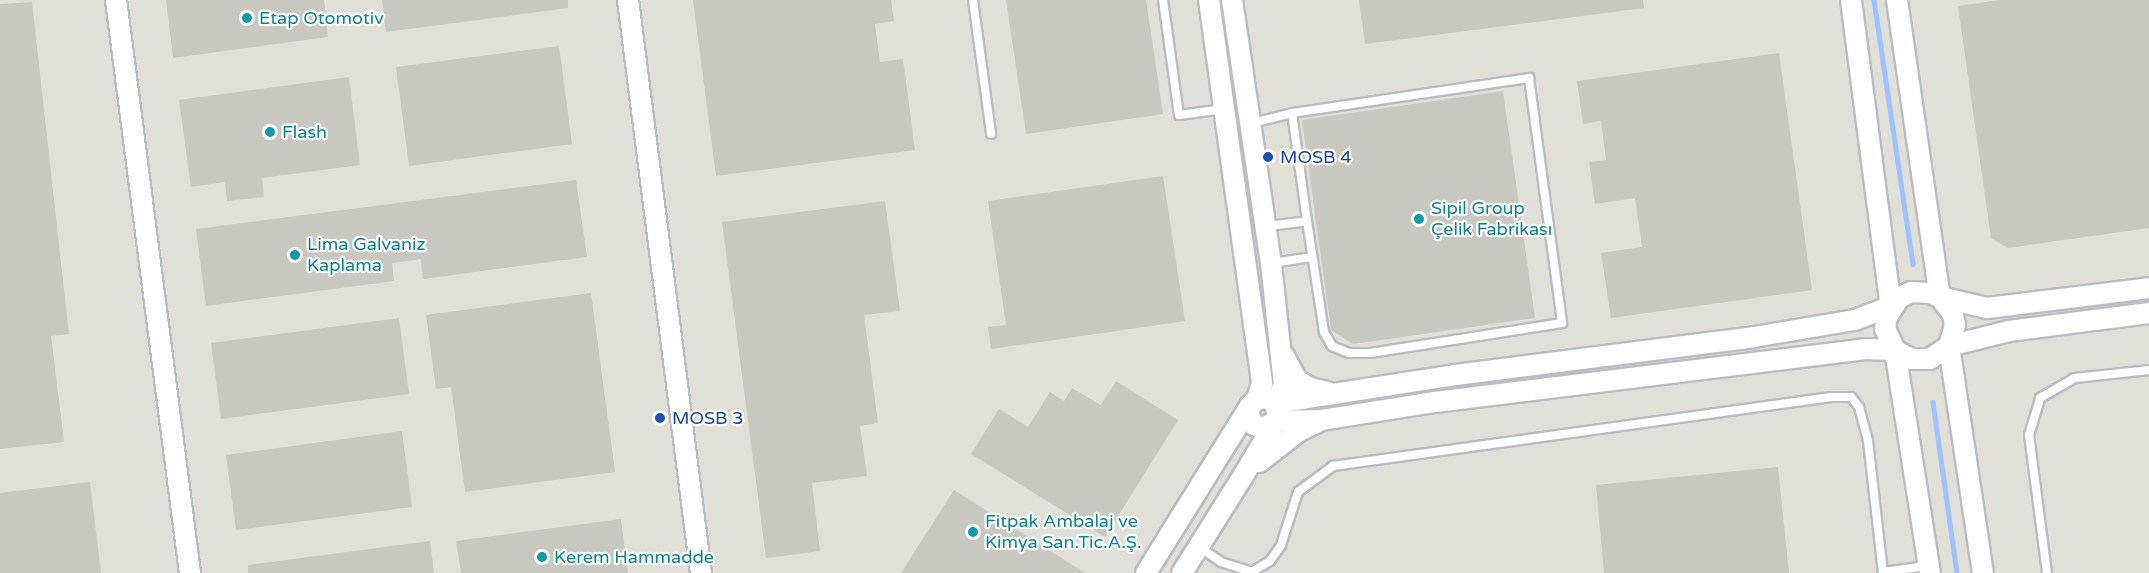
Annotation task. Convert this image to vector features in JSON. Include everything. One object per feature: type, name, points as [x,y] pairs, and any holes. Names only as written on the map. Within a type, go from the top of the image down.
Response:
[{"type":"street","points":[[116,0],[190,573]]},
{"type":"street","points":[[628,0],[701,573]]},
{"type":"street","points":[[1182,573],[1243,476],[1265,408],[1209,0]]},
{"type":"street","points":[[1146,573],[1284,385],[1266,227],[1232,0]]},
{"type":"street","points":[[1851,0],[1891,306],[1885,329],[1895,350],[1929,569]]},
{"type":"street","points":[[1896,0],[1940,297],[1953,314],[1955,325],[1949,346],[1983,573]]},
{"type":"street","points":[[1227,118],[1250,124]]},
{"type":"street","points":[[1265,408],[1333,393],[1754,337],[1855,320],[1891,306],[1899,298],[1911,292],[1930,293],[1987,308],[2149,288]]},
{"type":"street","points":[[1265,408],[1322,420],[1435,402],[1864,349],[1895,350],[1906,358],[1917,360],[1935,357],[1949,346],[2009,331],[2149,313]]},
{"type":"street","points":[[1279,346],[1297,380],[1310,388],[1333,393]]},
{"type":"street","points":[[1243,476],[1277,446],[1322,420]]},
{"type":"lane","points":[[973,0],[991,134]]},
{"type":"lane","points":[[1163,0],[1179,115],[1227,118]]},
{"type":"lane","points":[[1250,124],[1292,113],[1529,78],[1562,323],[1370,353],[1349,353],[1332,346],[1324,332],[1292,113]]},
{"type":"lane","points":[[1266,227],[1307,221]]},
{"type":"lane","points":[[1270,263],[1312,257]]},
{"type":"lane","points":[[2047,573],[2030,435],[2040,398],[2074,378],[2149,370]]},
{"type":"lane","points":[[1198,547],[1221,562],[1250,573],[1270,561],[1281,545],[1298,492],[1333,466],[1831,397],[1851,398],[1859,407],[1868,441],[1883,572],[1929,569]]},
{"type":"shaded area","points":[[0,0],[2149,0],[2149,573],[0,573]]},
{"type":"building","name":"Etap Otomotiv","points":[[166,0],[324,0],[328,37],[173,58]]},
{"type":"building","points":[[382,0],[568,0],[568,8],[386,32]]},
{"type":"building","points":[[693,0],[891,0],[894,21],[875,24],[880,62],[903,59],[915,150],[716,176]]},
{"type":"building","points":[[1006,0],[1146,0],[1163,114],[1026,134]]},
{"type":"building","points":[[1359,0],[1643,0],[1644,8],[1365,44]]},
{"type":"building","points":[[2000,0],[2149,0],[2149,228],[2008,248],[1991,238],[1958,6]]},
{"type":"building","points":[[32,2],[69,334],[51,336],[64,442],[0,449],[0,4]]},
{"type":"building","points":[[559,46],[572,144],[409,166],[396,67]]},
{"type":"building","points":[[1779,53],[1812,290],[1611,318],[1601,253],[1642,247],[1635,198],[1595,204],[1589,162],[1606,160],[1601,121],[1583,124],[1577,81]]},
{"type":"building","name":"Flash","points":[[349,77],[360,165],[262,178],[264,197],[227,201],[225,182],[191,187],[179,100]]},
{"type":"building","name":"Sipil Group Çelik Fabrikası","points":[[1503,91],[1535,318],[1353,344],[1331,330],[1302,120]]},
{"type":"building","points":[[1163,176],[1185,321],[991,349],[988,327],[1006,325],[988,201]]},
{"type":"building","points":[[576,180],[587,257],[423,279],[421,259],[392,263],[394,281],[206,306],[196,229]]},
{"type":"building","points":[[885,201],[900,311],[864,315],[878,423],[860,426],[867,476],[812,483],[820,551],[766,558],[722,222]]},
{"type":"building","points":[[591,293],[615,472],[465,492],[451,387],[436,389],[426,315]]},
{"type":"building","points":[[399,318],[409,394],[221,419],[211,343]]},
{"type":"building","points":[[1116,381],[1178,420],[1105,537],[971,454],[999,409],[1028,427],[1050,392],[1064,401],[1072,388],[1101,405]]},
{"type":"building","points":[[402,431],[412,507],[236,530],[226,455]]},
{"type":"building","points":[[1778,467],[1789,573],[1604,573],[1596,485]]},
{"type":"building","points":[[90,482],[101,573],[0,573],[0,493]]},
{"type":"building","name":"Fitpak Ambalaj ve Kimya San.Tic.A.Ş.","points":[[954,490],[1085,573],[901,573]]},
{"type":"building","name":"Kerem Hammadde","points":[[621,519],[628,573],[461,573],[456,541]]},
{"type":"building","points":[[430,541],[434,573],[248,573],[248,565]]},
{"type":"waterway","points":[[1874,0],[1913,264]]},
{"type":"waterway","points":[[1933,402],[1957,573]]},
{"type":"place","name":"Etap Otomotiv","points":[[247,18]]},
{"type":"place","name":"Flash","points":[[270,132]]},
{"type":"place","name":"MOSB 4","points":[[1268,157]]},
{"type":"place","name":"Sipil Group Çelik Fabrikası","points":[[1419,219]]},
{"type":"place","name":"Lima Galvaniz Kaplama","points":[[295,255]]},
{"type":"place","name":"MOSB 3","points":[[660,418]]},
{"type":"place","name":"Fitpak Ambalaj ve Kimya San.Tic.A.Ş.","points":[[973,532]]},
{"type":"place","name":"Kerem Hammadde","points":[[542,557]]}]
